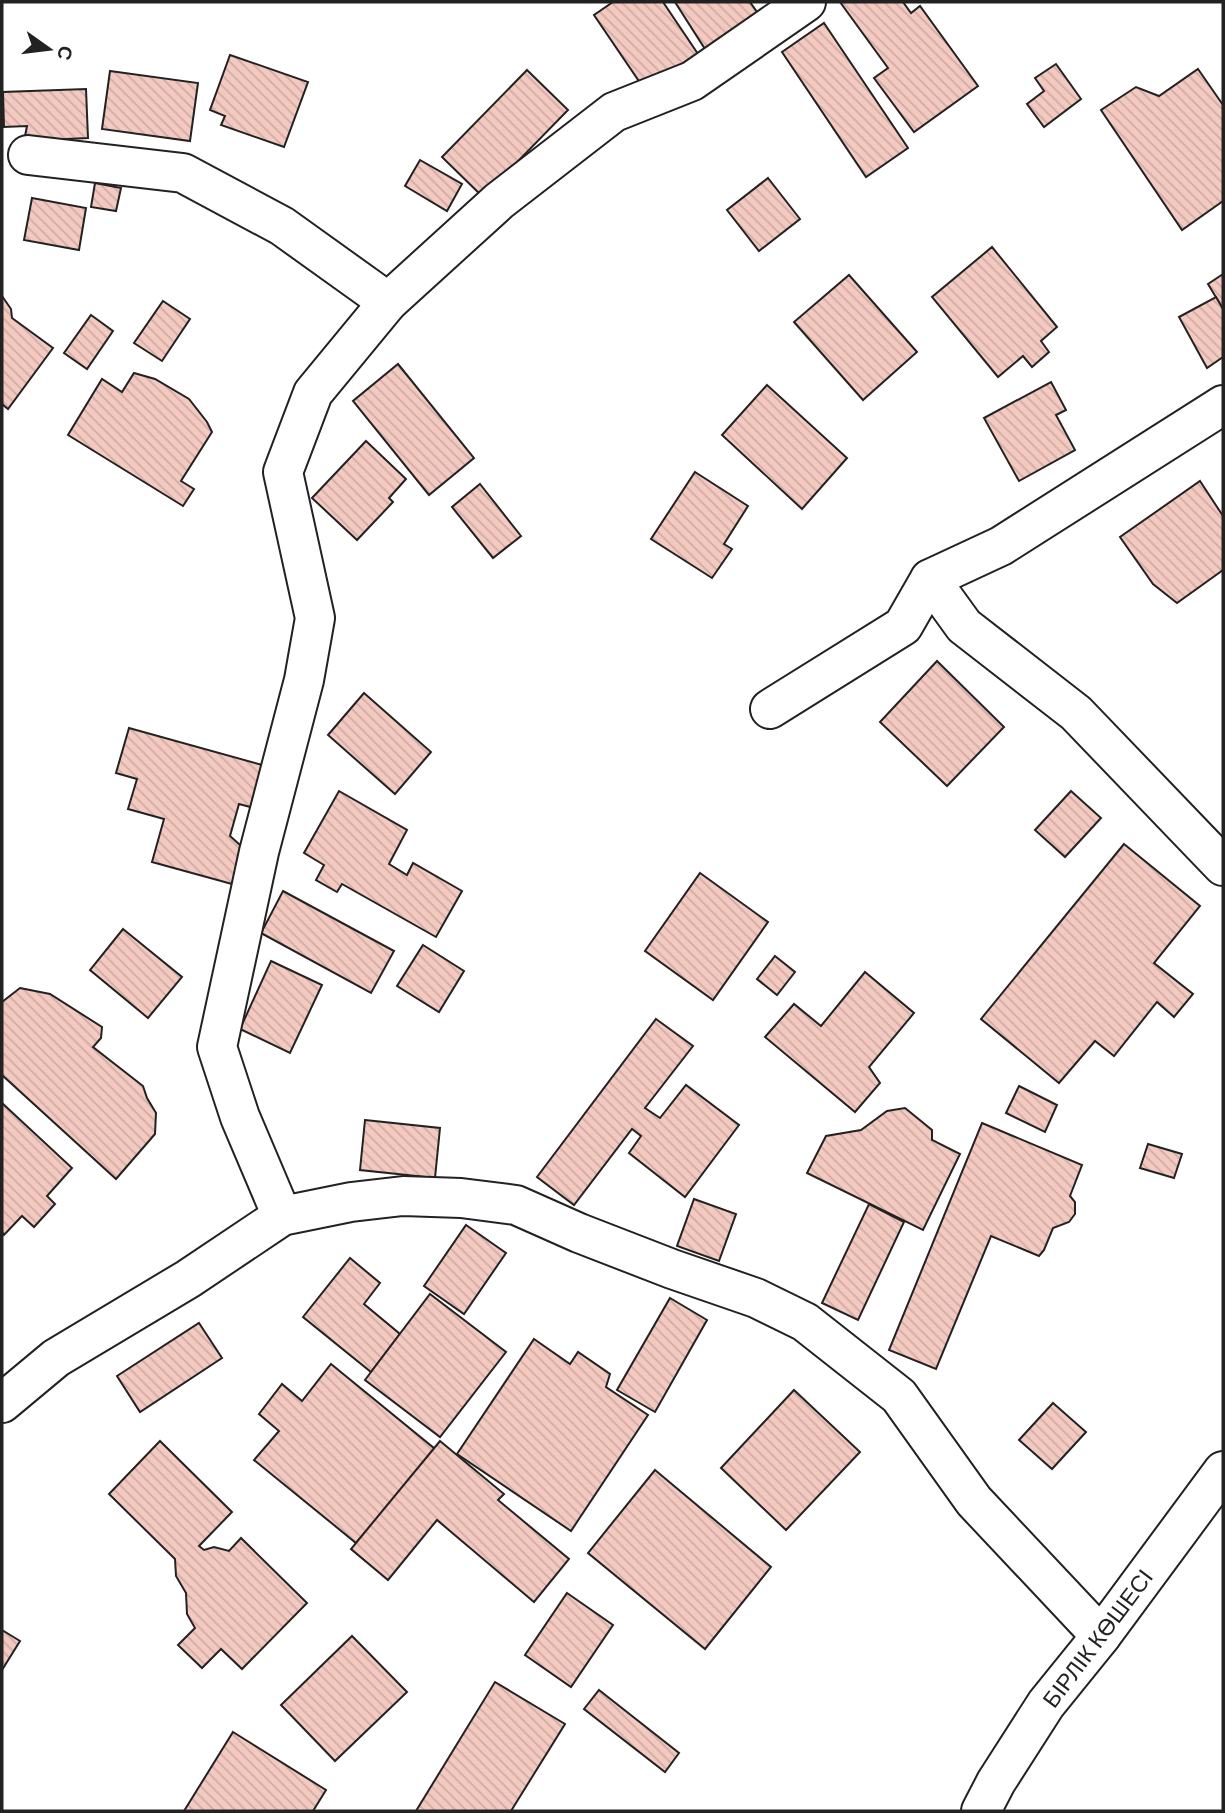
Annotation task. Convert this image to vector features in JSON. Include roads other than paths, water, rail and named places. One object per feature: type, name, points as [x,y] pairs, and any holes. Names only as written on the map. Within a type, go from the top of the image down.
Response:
[{"type":"street","points":[[282,1216],[240,1117],[217,1048],[259,852],[304,680],[315,618],[283,472],[313,393],[388,302],[499,201],[614,113],[692,81],[806,2]]},
{"type":"street","points":[[28,155],[183,173],[282,226],[388,302]]},
{"type":"street","points":[[770,709],[902,626],[930,579],[1001,546],[1223,405]]},
{"type":"street","points":[[930,579],[964,626],[1076,713],[1223,866]]},
{"type":"street","points":[[2,1403],[56,1358],[188,1279],[282,1216],[351,1202],[403,1196],[461,1198],[516,1205],[579,1233],[756,1298],[804,1322],[899,1396],[974,1501],[1101,1636]]},
{"type":"street","name":"БІРЛІК КӨШЕСІ","points":[[981,1811],[996,1782],[1046,1704],[1101,1636],[1223,1471]]}]
